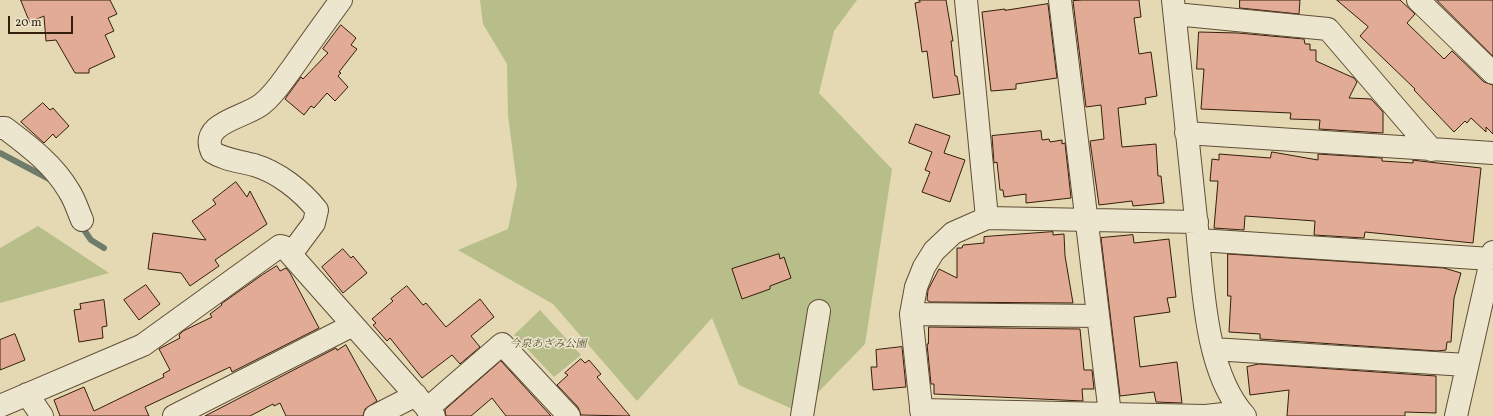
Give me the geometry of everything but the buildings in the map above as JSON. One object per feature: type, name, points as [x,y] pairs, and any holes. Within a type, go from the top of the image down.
[{"type":"street","points":[[291,254],[314,223],[317,210],[292,185],[274,174],[256,166],[225,159],[212,152],[209,145],[209,138],[217,126],[246,114],[270,98],[341,0]]},
{"type":"street","points":[[966,0],[987,218]]},
{"type":"street","points":[[1060,0],[1110,414]]},
{"type":"street","points":[[1418,0],[1493,73]]},
{"type":"street","points":[[1432,150],[1328,29],[1174,7],[1186,133],[1198,231],[1204,296],[1213,349],[1221,377],[1243,414],[1205,416],[922,413],[911,314],[916,287],[924,267],[934,251],[953,233],[987,218],[1087,221],[1198,231],[1492,256],[1466,365],[1456,416]]},
{"type":"street","points":[[0,128],[5,128],[31,147],[49,166],[69,191],[82,220]]},
{"type":"street","points":[[1186,133],[1493,153]]},
{"type":"street","points":[[0,406],[143,345],[280,246],[284,247],[291,254],[426,407]]},
{"type":"street","points":[[802,416],[818,311]]},
{"type":"street","points":[[911,314],[1098,316]]},
{"type":"street","points":[[174,416],[354,325]]},
{"type":"street","points":[[374,416],[426,407],[502,344],[569,416]]},
{"type":"street","points":[[1213,349],[1466,365]]},
{"type":"street","points":[[27,394],[42,416]]},
{"type":"green space","points":[[480,0],[857,0],[834,31],[819,93],[892,169],[865,344],[799,412],[739,385],[712,318],[637,401],[553,304],[458,250],[508,229],[517,185],[508,115],[507,64],[483,24]]},
{"type":"green space","points":[[38,226],[109,273],[0,303],[0,248]]},
{"type":"green space","name":"今泉あざみ公園","points":[[540,310],[581,355],[554,377],[514,335]]},
{"type":"waterway","points":[[0,153],[51,180]]},
{"type":"waterway","points":[[80,224],[91,240],[104,248]]}]
